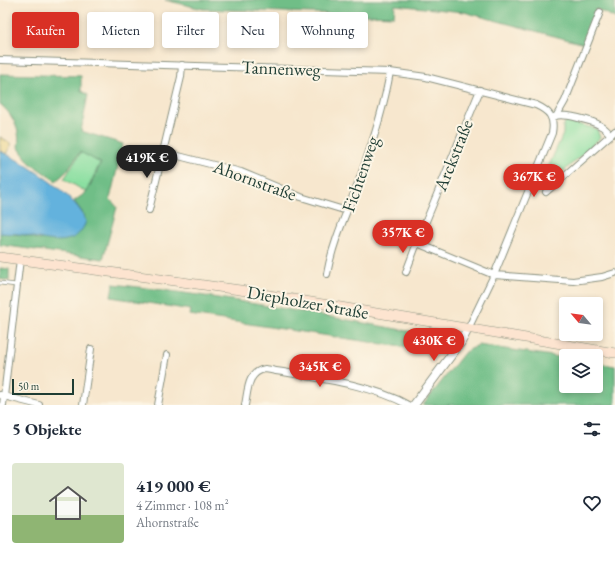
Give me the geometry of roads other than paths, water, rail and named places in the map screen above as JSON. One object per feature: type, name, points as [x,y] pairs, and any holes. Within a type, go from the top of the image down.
[{"type":"main road","name":"Diepholzer Straße","points":[[0,257],[240,290],[615,353]]},
{"type":"street","points":[[414,405],[461,342],[494,275],[552,133],[555,117],[564,101],[600,12]]},
{"type":"street","name":"Tannenweg","points":[[0,60],[390,72],[426,77],[536,104],[555,117]]},
{"type":"street","points":[[149,210],[181,77],[182,65]]},
{"type":"street","name":"Fichtenweg","points":[[327,274],[330,256],[377,125],[390,72]]},
{"type":"street","name":"Arckstraße","points":[[406,272],[480,90]]},
{"type":"street","points":[[546,192],[613,133],[595,123],[566,116],[555,117]]},
{"type":"street","name":"Ahornstraße","points":[[163,152],[237,171],[300,197],[347,212]]},
{"type":"street","points":[[417,243],[494,275],[573,281],[602,277],[615,273]]},
{"type":"street","points":[[4,405],[2,396],[20,259]]},
{"type":"street","points":[[83,405],[91,349]]},
{"type":"street","points":[[158,405],[167,355]]},
{"type":"street","points":[[245,405],[251,378],[254,373],[265,369],[341,383],[397,398],[408,405]]},
{"type":"street","points":[[2,396],[39,405]]},
{"type":"lane","points":[[0,282],[16,285]]},
{"type":"water","points":[[0,151],[36,171],[73,201],[81,211],[86,221],[82,230],[76,236],[60,241],[42,239],[22,234],[0,233]]}]
